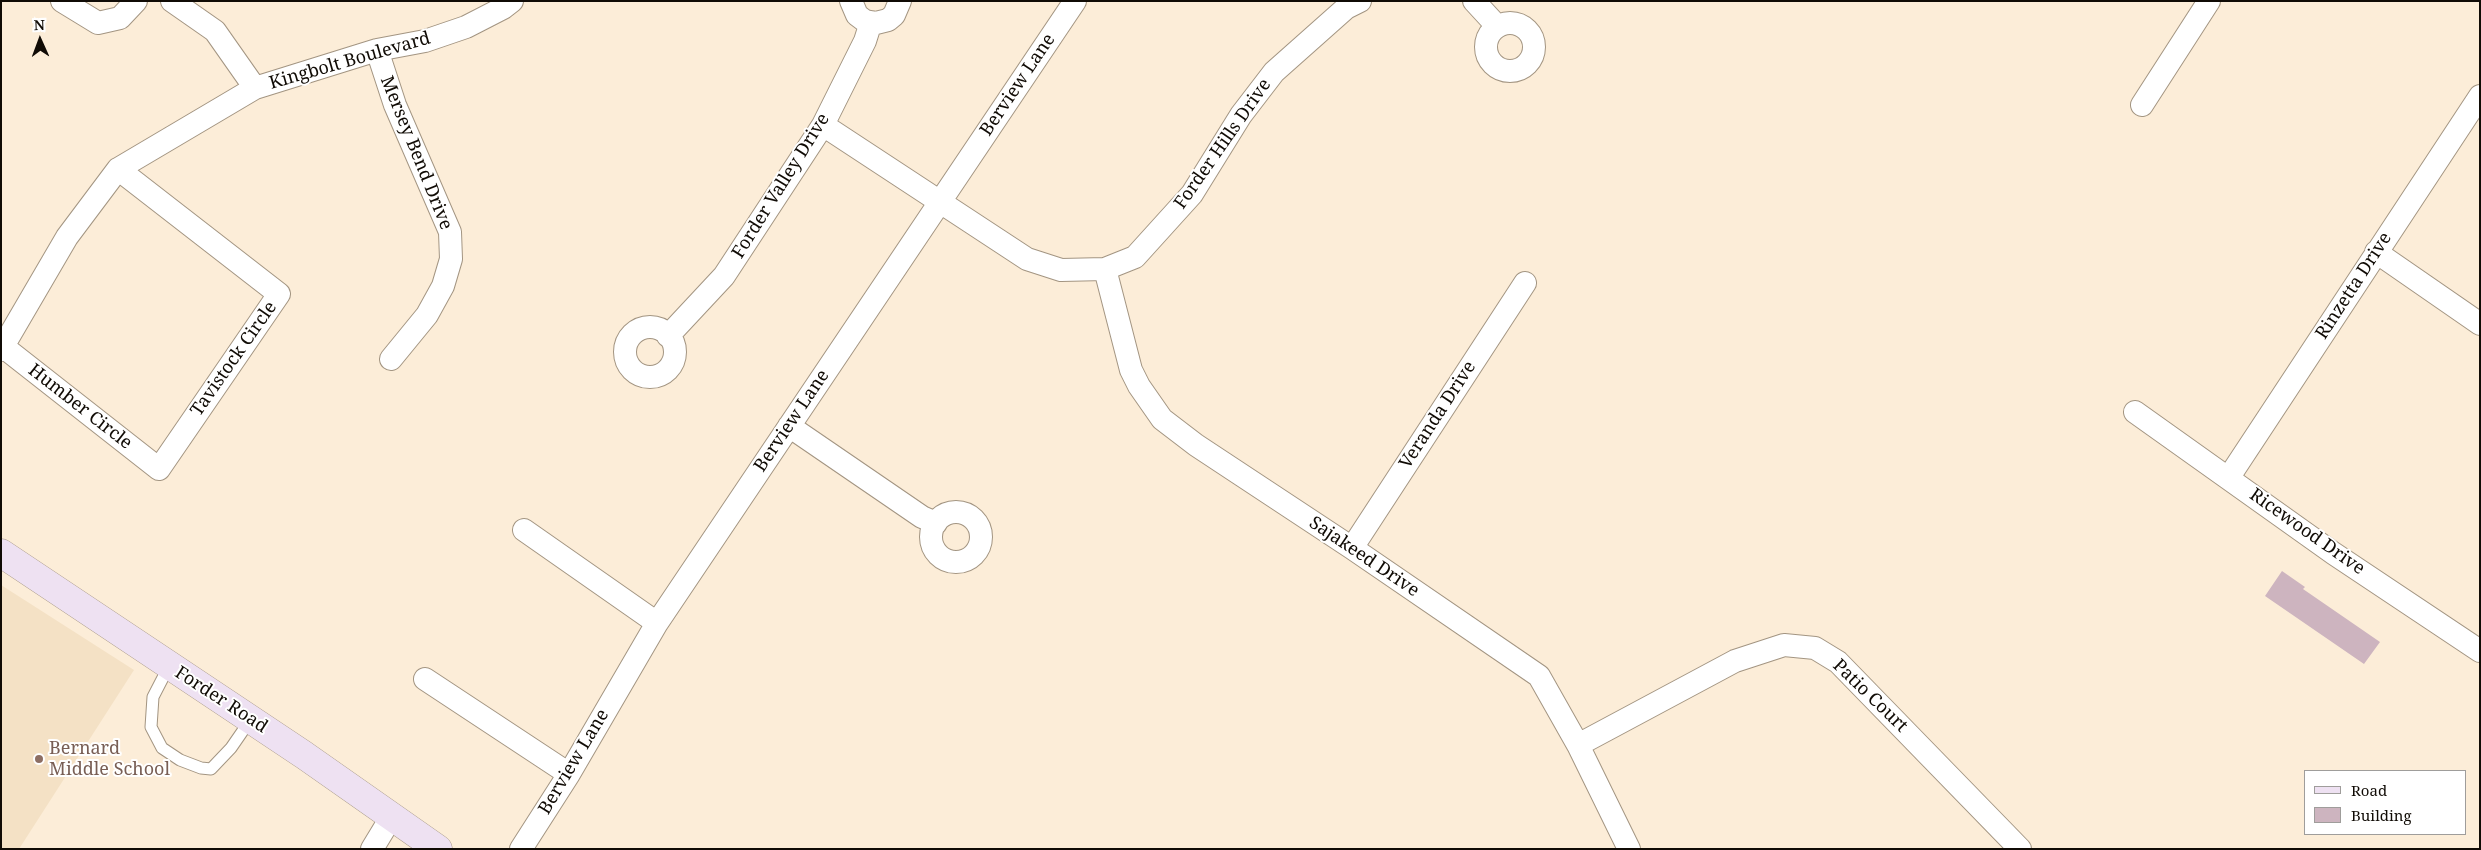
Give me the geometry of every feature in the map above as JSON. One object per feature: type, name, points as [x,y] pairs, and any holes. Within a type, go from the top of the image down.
[{"type":"main road","name":"Forder Road","points":[[1,553],[250,719],[438,849]]},
{"type":"street","points":[[62,1],[98,23],[120,18],[136,1]]},
{"type":"street","points":[[172,1],[215,31],[254,88]]},
{"type":"street","name":"Kingbolt Boulevard","points":[[2,347],[67,237],[118,169],[254,88],[377,50],[425,41],[466,26],[503,8],[512,1]]},
{"type":"street","points":[[851,1],[857,15],[871,22],[888,20],[898,9],[900,1]]},
{"type":"street","name":"Berview Lane","points":[[521,849],[569,774],[657,623],[1075,1]]},
{"type":"street","name":"Forder Hills Drive","points":[[823,124],[1027,259],[1061,270],[1105,269],[1135,256],[1192,194],[1241,115],[1274,72],[1346,8],[1360,1]]},
{"type":"street","points":[[1474,1],[1497,26]]},
{"type":"street","points":[[2142,105],[2209,1]]},
{"type":"street","name":"Forder Valley Drive","points":[[668,336],[724,276],[823,124],[865,41],[871,22]]},
{"type":"street","name":"Mersey Bend Drive","points":[[377,50],[395,105],[450,232],[451,260],[443,286],[427,315],[392,358]]},
{"type":"street","name":"Rinzetta Drive","points":[[2229,477],[2480,96]]},
{"type":"street","name":"Tavistock Circle","points":[[118,169],[279,294],[159,469]]},
{"type":"street","points":[[2376,252],[2480,324]]},
{"type":"street","name":"Sajakeed Drive","points":[[1105,269],[1131,370],[1139,386],[1162,419],[1196,445],[1352,548],[1539,676],[1578,744],[1629,849]]},
{"type":"street","name":"Veranda Drive","points":[[1352,548],[1524,283]]},
{"type":"street","name":"Humber Circle","points":[[2,347],[159,469]]},
{"type":"street","name":"Ricewood Drive","points":[[2135,412],[2334,553],[2480,651]]},
{"type":"street","points":[[789,426],[922,517],[936,523]]},
{"type":"street","points":[[524,530],[657,623]]},
{"type":"street","name":"Patio Court","points":[[1578,744],[1735,661],[1784,645],[1815,648],[1838,662],[2020,849]]},
{"type":"street","points":[[425,679],[569,774]]},
{"type":"street","points":[[372,849],[392,816]]},
{"type":"lane","points":[[169,666],[153,697],[150,714],[155,738],[162,748],[180,760],[201,768],[210,769],[231,748],[250,719]]},
{"type":"shaded area","name":"Bernard Middle School","points":[[1,585],[134,670],[19,849],[1,849]]},
{"type":"building","points":[[2282,571],[2305,587],[2303,589],[2380,642],[2364,664],[2265,596]]},
{"type":"place","name":"Bernard Middle School","points":[[39,759]]}]
